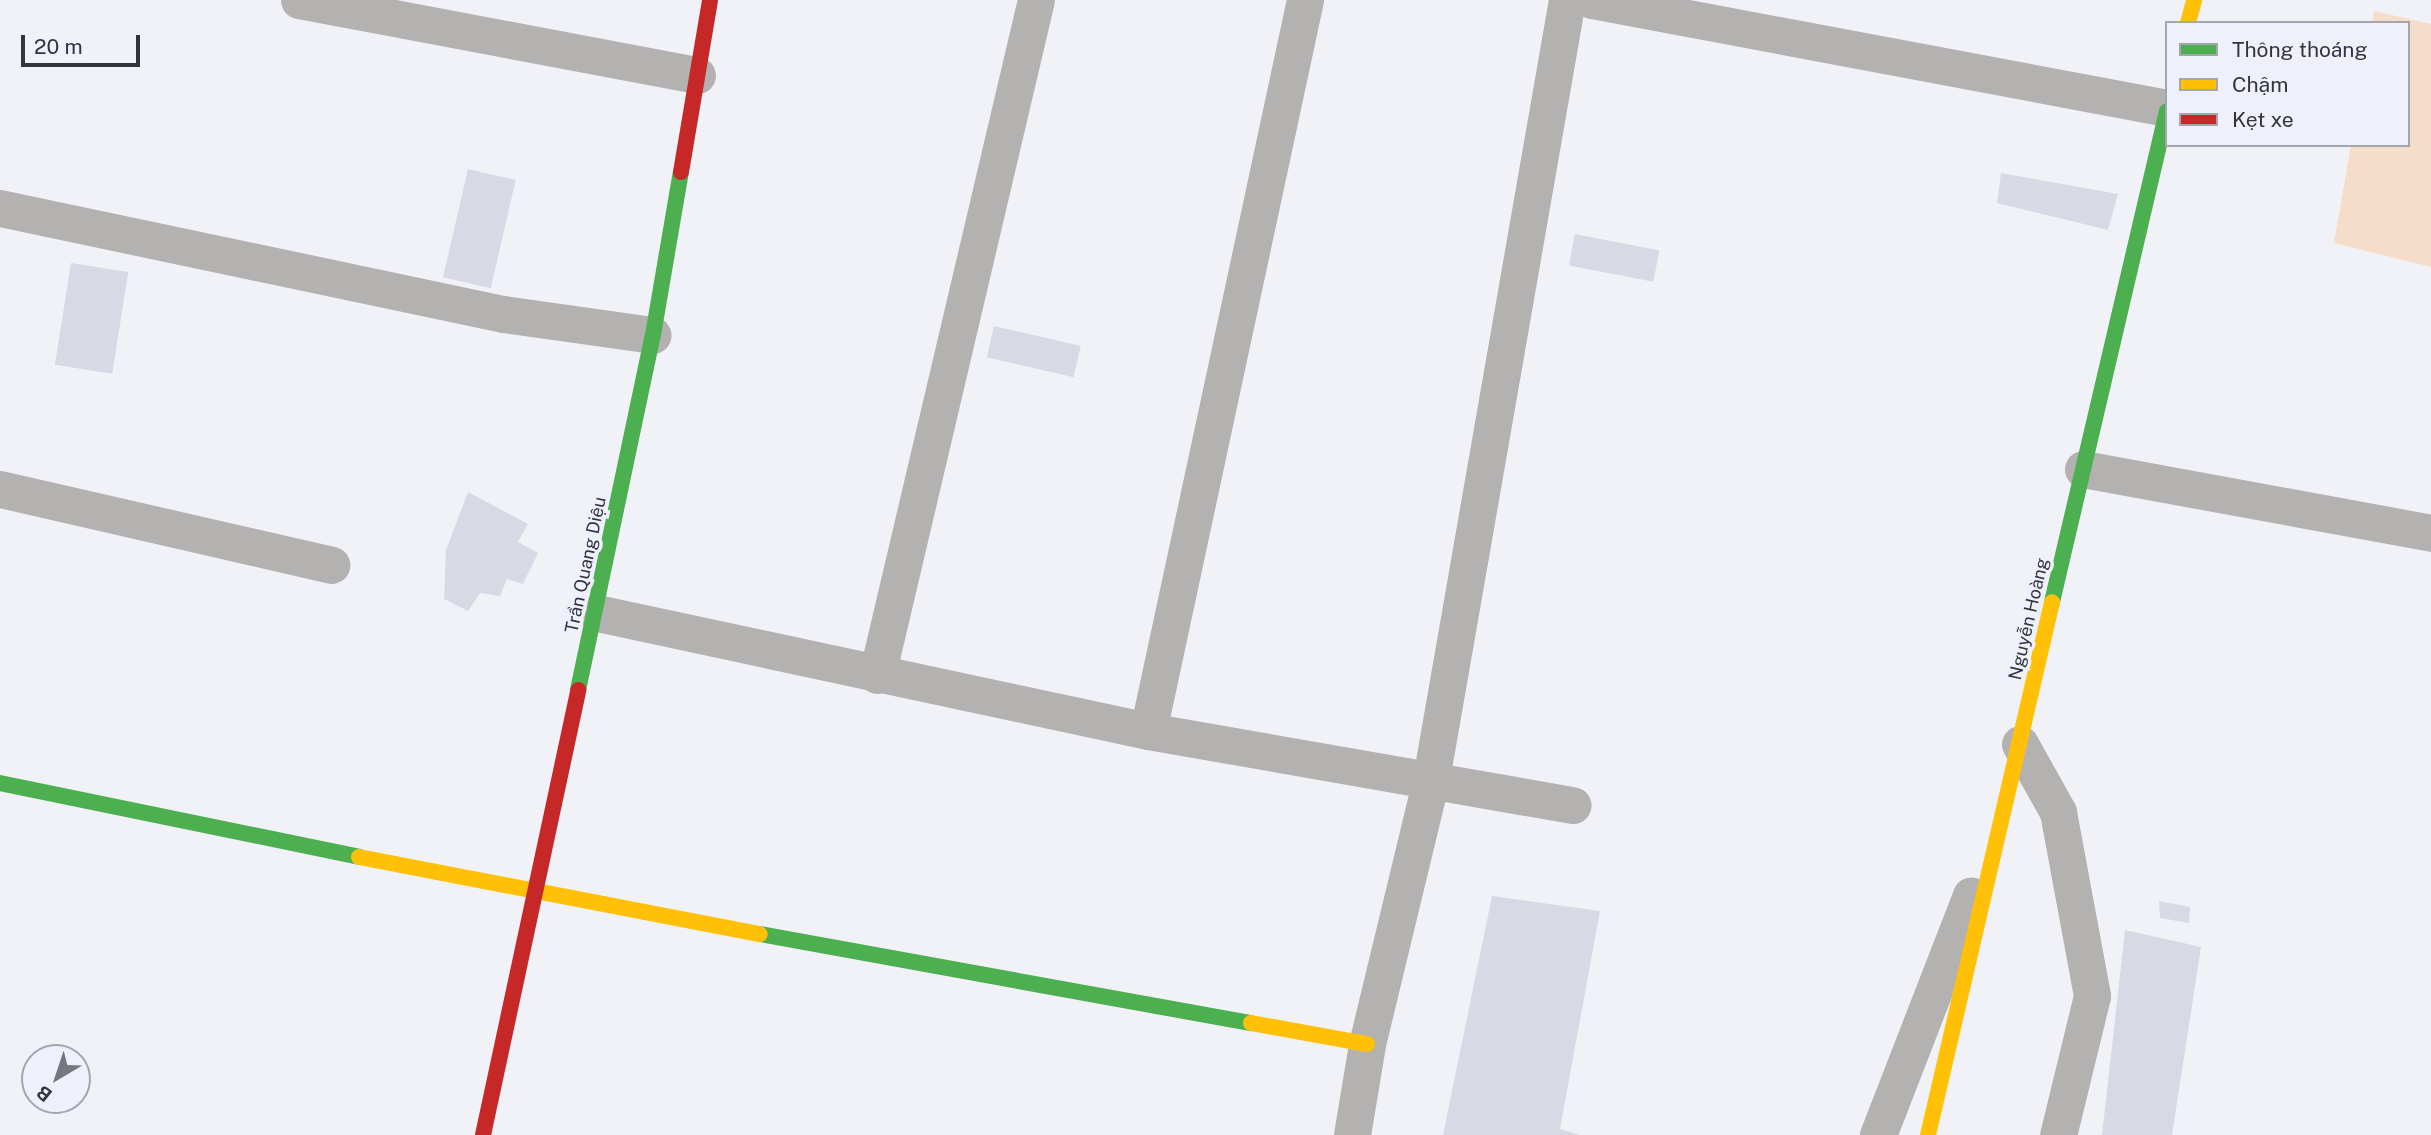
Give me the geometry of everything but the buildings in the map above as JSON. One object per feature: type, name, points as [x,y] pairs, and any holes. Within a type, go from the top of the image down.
[{"type":"street","points":[[299,0],[697,75]]},
{"type":"street","name":"Trần Quang Diệu","points":[[483,1135],[533,893],[597,614],[653,335],[710,0]]},
{"type":"street","points":[[877,675],[1037,0]]},
{"type":"street","points":[[1148,731],[1305,0]]},
{"type":"street","points":[[1352,1135],[1367,1044],[1431,779],[1567,0]]},
{"type":"street","points":[[1592,0],[2165,110]]},
{"type":"street","points":[[2189,21],[2194,0]]},
{"type":"street","name":"Nguyễn Hoàng","points":[[1928,1135],[1996,832],[2020,744],[2165,119]]},
{"type":"street","points":[[0,208],[503,314],[653,335]]},
{"type":"street","points":[[2083,469],[2431,533]]},
{"type":"street","points":[[0,489],[331,565]]},
{"type":"street","points":[[597,614],[1148,731],[1573,805]]},
{"type":"street","points":[[2020,744],[2058,812],[2092,996],[2057,1135]]},
{"type":"street","points":[[0,783],[533,893],[1367,1044]]},
{"type":"street","points":[[1878,1135],[1996,832]]},
{"type":"shaded area","points":[[2374,11],[2431,24],[2431,267],[2334,243],[2351,147],[2410,147],[2410,21],[2372,21]]},
{"type":"traffic: fast","points":[[2052,602],[2165,120]]},
{"type":"traffic: fast","points":[[578,690],[653,335],[681,172]]},
{"type":"traffic: fast","points":[[0,783],[359,857]]},
{"type":"traffic: fast","points":[[760,934],[1251,1023]]},
{"type":"traffic: slow","points":[[2189,21],[2194,0]]},
{"type":"traffic: slow","points":[[1928,1135],[2052,602]]},
{"type":"traffic: slow","points":[[359,857],[760,934]]},
{"type":"traffic: slow","points":[[1251,1023],[1367,1044]]},
{"type":"traffic: jam","points":[[681,172],[710,0]]},
{"type":"traffic: jam","points":[[483,1135],[578,690]]}]
